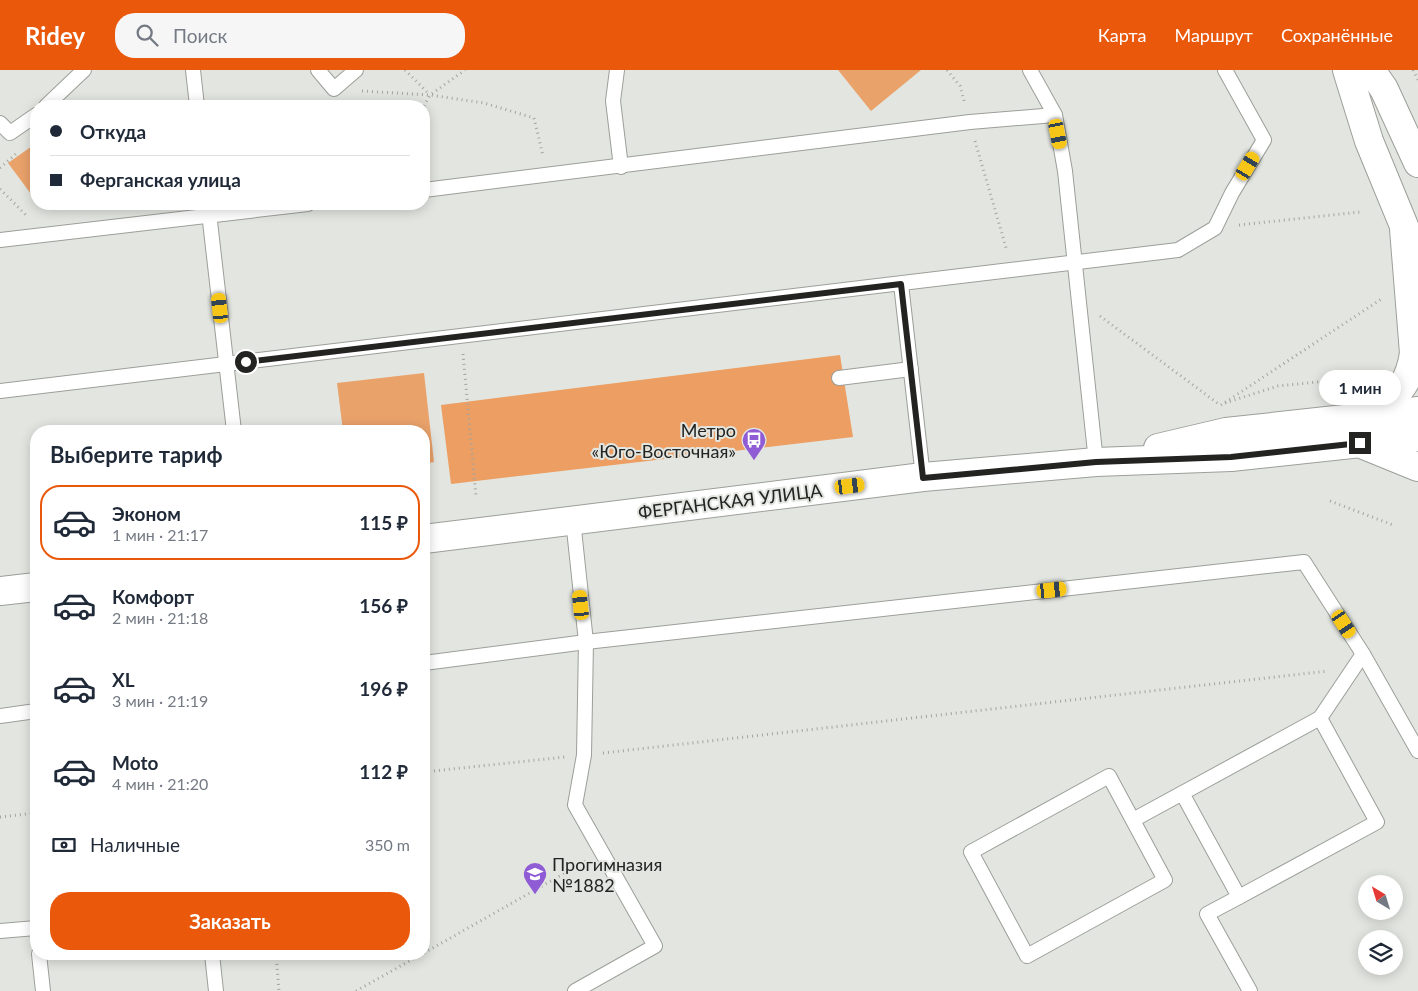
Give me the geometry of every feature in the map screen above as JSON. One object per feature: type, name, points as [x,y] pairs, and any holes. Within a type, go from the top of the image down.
[{"type":"street","points":[[1347,70],[1370,141],[1418,260]]},
{"type":"street","points":[[1371,70],[1384,89],[1418,163]]},
{"type":"street","points":[[1374,415],[1403,388],[1412,368],[1414,353],[1404,225]]},
{"type":"street","name":"ФЕРГАНСКАЯ УЛИЦА","points":[[1096,462],[1226,432],[1418,411]]},
{"type":"street","name":"ФЕРГАНСКАЯ УЛИЦА","points":[[430,538],[923,478],[1096,462],[1231,457],[1418,437]]},
{"type":"street","points":[[1360,443],[1418,467]]},
{"type":"street","points":[[0,591],[30,588]]},
{"type":"lane","points":[[52,100],[84,70]]},
{"type":"lane","points":[[193,70],[196,100]]},
{"type":"lane","points":[[318,70],[334,89],[356,70]]},
{"type":"lane","points":[[617,70],[613,101],[620,167]]},
{"type":"lane","points":[[1030,70],[1055,115],[1065,171],[1096,462]]},
{"type":"lane","points":[[0,391],[1178,250],[1214,228],[1232,192],[1264,140],[1225,70]]},
{"type":"lane","points":[[430,189],[970,122],[1055,115]]},
{"type":"lane","points":[[0,123],[10,133],[30,119]]},
{"type":"lane","points":[[0,240],[209,210],[233,425]]},
{"type":"lane","points":[[901,284],[923,478]]},
{"type":"lane","points":[[839,378],[911,370]]},
{"type":"lane","points":[[573,520],[586,642],[584,755],[574,805],[654,946],[575,991]]},
{"type":"lane","points":[[430,662],[586,642],[1304,562],[1364,654],[1418,752]]},
{"type":"lane","points":[[1133,820],[1320,718],[1364,654]]},
{"type":"lane","points":[[0,716],[30,712]]},
{"type":"lane","points":[[1250,991],[1207,914],[1377,822],[1320,718]]},
{"type":"lane","points":[[1108,776],[1133,820],[1165,880],[1027,956],[971,852],[1108,776]]},
{"type":"lane","points":[[1182,793],[1239,897]]},
{"type":"lane","points":[[0,931],[30,928]]},
{"type":"lane","points":[[40,960],[43,991]]},
{"type":"lane","points":[[213,960],[216,991]]},
{"type":"path","points":[[405,70],[430,95]]},
{"type":"path","points":[[427,100],[430,95],[465,70]]},
{"type":"path","points":[[947,70],[960,86],[1013,270]]},
{"type":"path","points":[[1413,70],[1418,80]]},
{"type":"path","points":[[334,89],[430,95],[484,103],[534,118],[548,175]]},
{"type":"path","points":[[0,189],[46,234]]},
{"type":"path","points":[[1214,228],[1360,212]]},
{"type":"path","points":[[1220,405],[1383,298]]},
{"type":"path","points":[[1079,301],[1220,405]]},
{"type":"path","points":[[461,336],[476,496]]},
{"type":"path","points":[[1220,405],[1278,386],[1346,379]]},
{"type":"path","points":[[1330,501],[1392,525]]},
{"type":"path","points":[[430,771],[1354,668]]},
{"type":"path","points":[[0,817],[30,814]]},
{"type":"path","points":[[430,949],[601,852]]},
{"type":"path","points":[[276,960],[279,991]]},
{"type":"path","points":[[356,991],[411,960]]},
{"type":"shaded area","points":[[838,70],[921,70],[871,111]]},
{"type":"shaded area","points":[[30,148],[30,193],[8,163]]},
{"type":"shaded area","points":[[840,355],[853,437],[451,484],[441,405]]},
{"type":"shaded area","points":[[424,373],[430,425],[342,425],[337,383]]},
{"type":"shaded area","points":[[430,426],[434,462],[430,463]]},
{"type":"place","name":"Метро «Юго-Восточная»","points":[[754,461]]},
{"type":"place","name":"Прогимназия №1882","points":[[535,895]]},
{"type":"route","points":[[246,362],[901,284],[923,478],[1096,462],[1231,457],[1360,443]]}]
